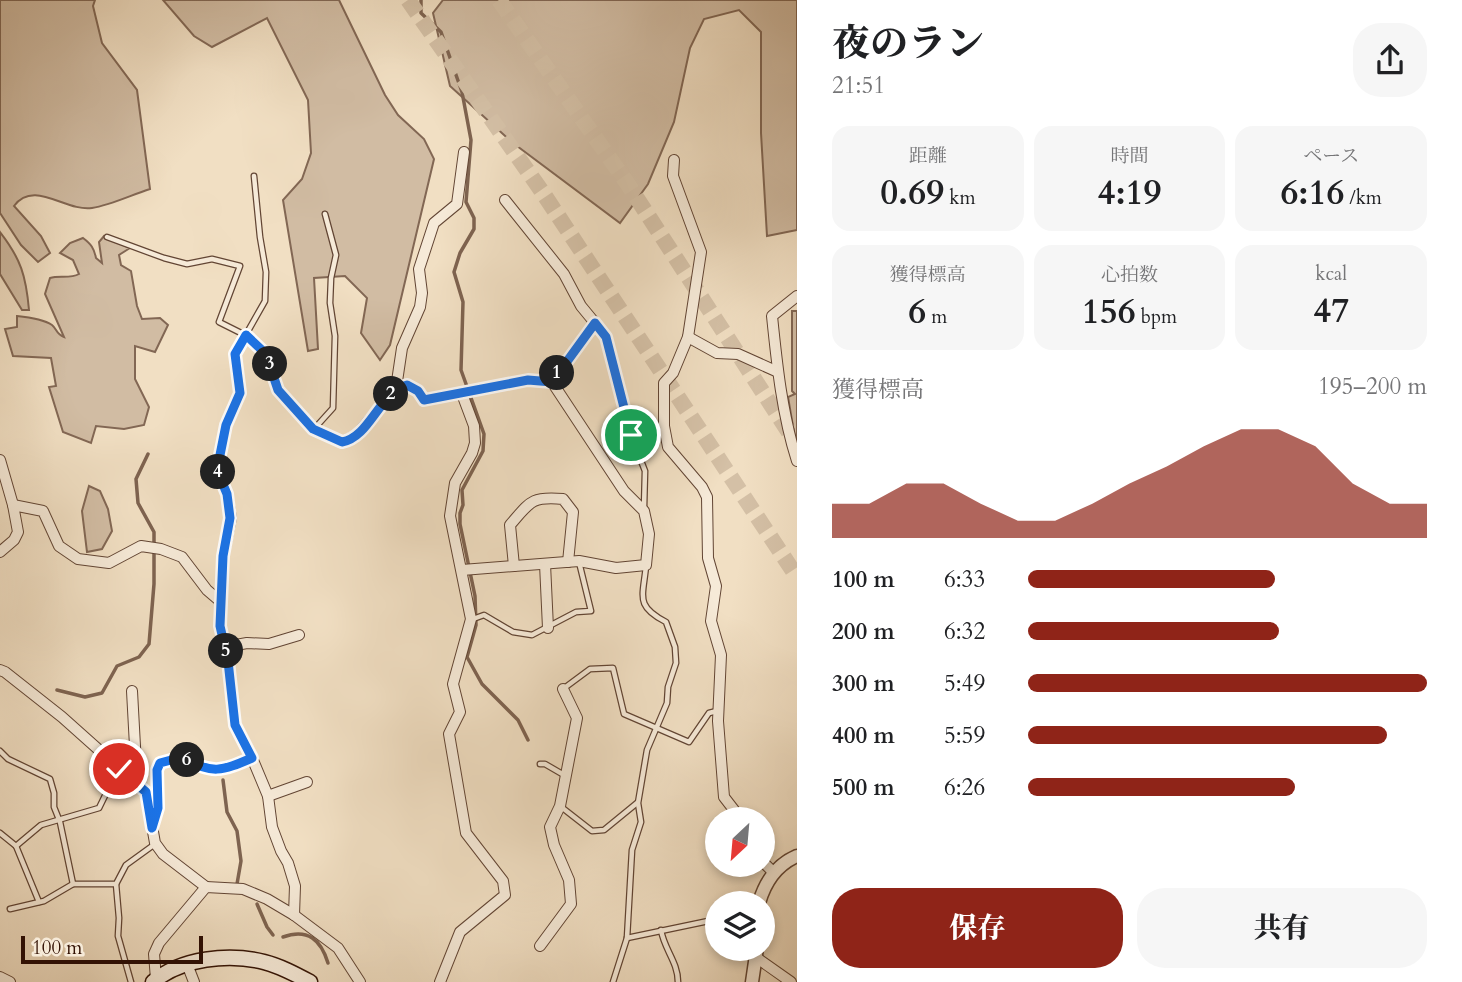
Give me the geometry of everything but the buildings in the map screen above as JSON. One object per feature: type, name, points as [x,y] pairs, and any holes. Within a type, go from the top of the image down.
[{"type":"main road","points":[[154,980],[187,964],[237,958],[264,961],[310,982]]},
{"type":"street","points":[[246,335],[266,354],[278,390],[313,429],[342,442],[349,441],[396,388],[402,348],[420,307],[422,293],[419,269],[434,223],[457,204],[464,152]]},
{"type":"street","points":[[674,160],[673,176],[701,252],[688,337],[673,373],[664,383],[664,426],[668,447],[702,487],[707,497],[708,558],[716,586],[711,621],[721,655],[718,711],[724,797],[732,807]]},
{"type":"street","points":[[505,200],[564,274],[581,306],[595,323],[552,382]]},
{"type":"street","points":[[797,296],[772,316],[778,372],[789,434],[797,461]]},
{"type":"street","points":[[688,337],[717,353],[738,354],[778,372]]},
{"type":"street","points":[[396,388],[407,385],[418,391],[424,400],[528,380],[552,382]]},
{"type":"street","points":[[462,570],[573,561],[616,568],[646,565],[649,534],[644,511],[624,491],[552,382]]},
{"type":"street","points":[[440,982],[460,932],[505,895],[503,881],[466,834],[449,734],[460,712],[453,684],[471,619],[450,516],[454,482],[475,443],[474,426],[462,394]]},
{"type":"street","points":[[0,460],[18,533],[0,552]]},
{"type":"street","points":[[217,470],[227,494],[230,518],[223,556],[220,626],[235,725],[268,796],[272,827],[295,886],[294,915]]},
{"type":"street","points":[[514,566],[510,525],[531,500],[544,497],[563,499],[573,512],[573,561]]},
{"type":"street","points":[[13,505],[43,511],[59,546],[78,559],[109,563],[141,547],[182,557],[207,590],[221,602]]},
{"type":"street","points":[[545,564],[548,628]]},
{"type":"street","points":[[225,646],[269,644],[299,635]]},
{"type":"street","points":[[0,670],[62,717],[146,792],[155,843],[163,854],[206,887],[243,889],[294,915],[338,948],[360,982]]},
{"type":"street","points":[[540,946],[571,904],[569,880],[554,845],[550,827],[560,806],[577,718],[564,689]]},
{"type":"street","points":[[132,691],[137,783]]},
{"type":"street","points":[[268,796],[307,782]]},
{"type":"street","points":[[775,871],[787,860],[797,856]]},
{"type":"street","points":[[154,980],[154,954],[159,943],[206,887]]},
{"type":"street","points":[[752,982],[756,961]]},
{"type":"street","points":[[766,961],[791,982]]},
{"type":"street","points":[[187,964],[194,982]]},
{"type":"street","points":[[0,977],[10,982]]},
{"type":"lane","points":[[217,470],[226,425],[240,393],[235,354],[265,301],[266,272],[254,176]]},
{"type":"lane","points":[[313,429],[333,408],[335,336],[331,291],[336,256],[326,214]]},
{"type":"lane","points":[[107,237],[187,264],[212,259],[240,266],[219,322],[246,335]]},
{"type":"lane","points":[[595,323],[606,337],[631,435],[645,471],[644,511]]},
{"type":"lane","points":[[471,619],[484,615],[513,632],[532,635],[576,612],[591,611],[573,561]]},
{"type":"lane","points":[[613,982],[627,938],[632,850],[641,822],[638,803],[647,750],[667,703],[668,687],[676,663],[675,647],[666,622],[648,613],[643,602],[646,565]]},
{"type":"lane","points":[[564,689],[590,669],[613,668],[624,714],[688,742],[709,713],[718,711]]},
{"type":"lane","points":[[0,751],[8,759],[50,779],[73,884]]},
{"type":"lane","points":[[152,828],[158,808],[157,770],[160,763],[182,757],[201,768],[226,769],[252,758]]},
{"type":"lane","points":[[540,764],[545,764],[565,776]]},
{"type":"lane","points":[[16,846],[41,825],[99,808],[119,769]]},
{"type":"lane","points":[[560,806],[592,831],[604,830],[638,803]]},
{"type":"lane","points":[[0,833],[16,846],[38,902]]},
{"type":"lane","points":[[131,982],[118,936],[116,884],[126,865],[155,843]]},
{"type":"lane","points":[[10,909],[38,902],[73,884],[116,884]]},
{"type":"lane","points":[[627,938],[705,922]]},
{"type":"lane","points":[[662,930],[662,939],[678,972],[678,982]]},
{"type":"shaded area","points":[[0,0],[95,0],[93,6],[102,43],[137,90],[150,189],[92,208],[72,206],[41,196],[22,198],[14,206],[41,236],[50,253],[38,262],[21,245],[0,213]]},
{"type":"shaded area","points":[[163,0],[339,0],[385,95],[398,115],[424,139],[434,159],[390,345],[380,360],[361,333],[367,298],[345,276],[314,278],[318,349],[308,351],[283,200],[302,179],[311,153],[308,100],[267,18],[212,47],[194,36]]},
{"type":"shaded area","points":[[443,0],[797,0],[797,230],[767,236],[761,133],[761,32],[739,10],[704,19],[690,48],[674,122],[648,184],[620,223],[513,143],[450,86],[433,13]]},
{"type":"shaded area","points":[[0,232],[21,268],[29,310],[22,310],[0,274]]},
{"type":"shaded area","points":[[104,236],[130,248],[119,255],[121,265],[131,271],[142,319],[160,318],[168,325],[155,352],[135,346],[135,379],[149,407],[144,425],[124,429],[96,426],[91,443],[63,432],[49,387],[56,386],[51,358],[13,356],[5,329],[17,327],[17,316],[25,317],[48,323],[64,337],[45,294],[50,278],[79,274],[73,260],[60,253],[70,243],[83,238],[102,263],[99,242]]},
{"type":"shaded area","points":[[792,311],[797,311],[797,450],[788,397],[795,394],[792,391]]},
{"type":"shaded area","points":[[89,486],[100,491],[108,509],[112,531],[102,549],[87,552],[82,511]]},
{"type":"waterway","points":[[421,0],[421,13],[441,32],[462,92],[471,140],[466,202],[474,218],[474,229],[460,253],[454,272],[463,302],[461,370],[484,434],[483,451],[462,490],[463,505],[460,513],[475,596],[476,625],[467,657],[482,684],[518,720],[528,740]]},
{"type":"waterway","points":[[57,690],[85,697],[102,693],[117,666],[139,657],[149,644],[154,584],[154,532],[138,503],[136,479],[148,454]]},
{"type":"waterway","points":[[223,780],[227,812],[237,831],[241,861],[237,884]]},
{"type":"waterway","points":[[257,904],[273,935]]},
{"type":"waterway","points":[[283,937],[300,934],[312,938],[322,948],[328,963]]},
{"type":"tunnel","points":[[408,0],[543,193],[797,577]]},
{"type":"tunnel","points":[[499,0],[627,183],[792,437]]},
{"type":"route","points":[[119,769],[146,792],[152,828],[158,808],[157,770],[160,763],[182,757],[201,768],[226,769],[252,758],[235,725],[228,661],[220,626],[223,556],[230,518],[227,494],[217,470],[226,425],[240,393],[235,354],[246,335],[266,354],[278,390],[313,429],[342,442],[356,436],[396,388],[407,385],[418,391],[424,400],[528,380],[552,382],[595,323],[606,337],[631,435]]}]
